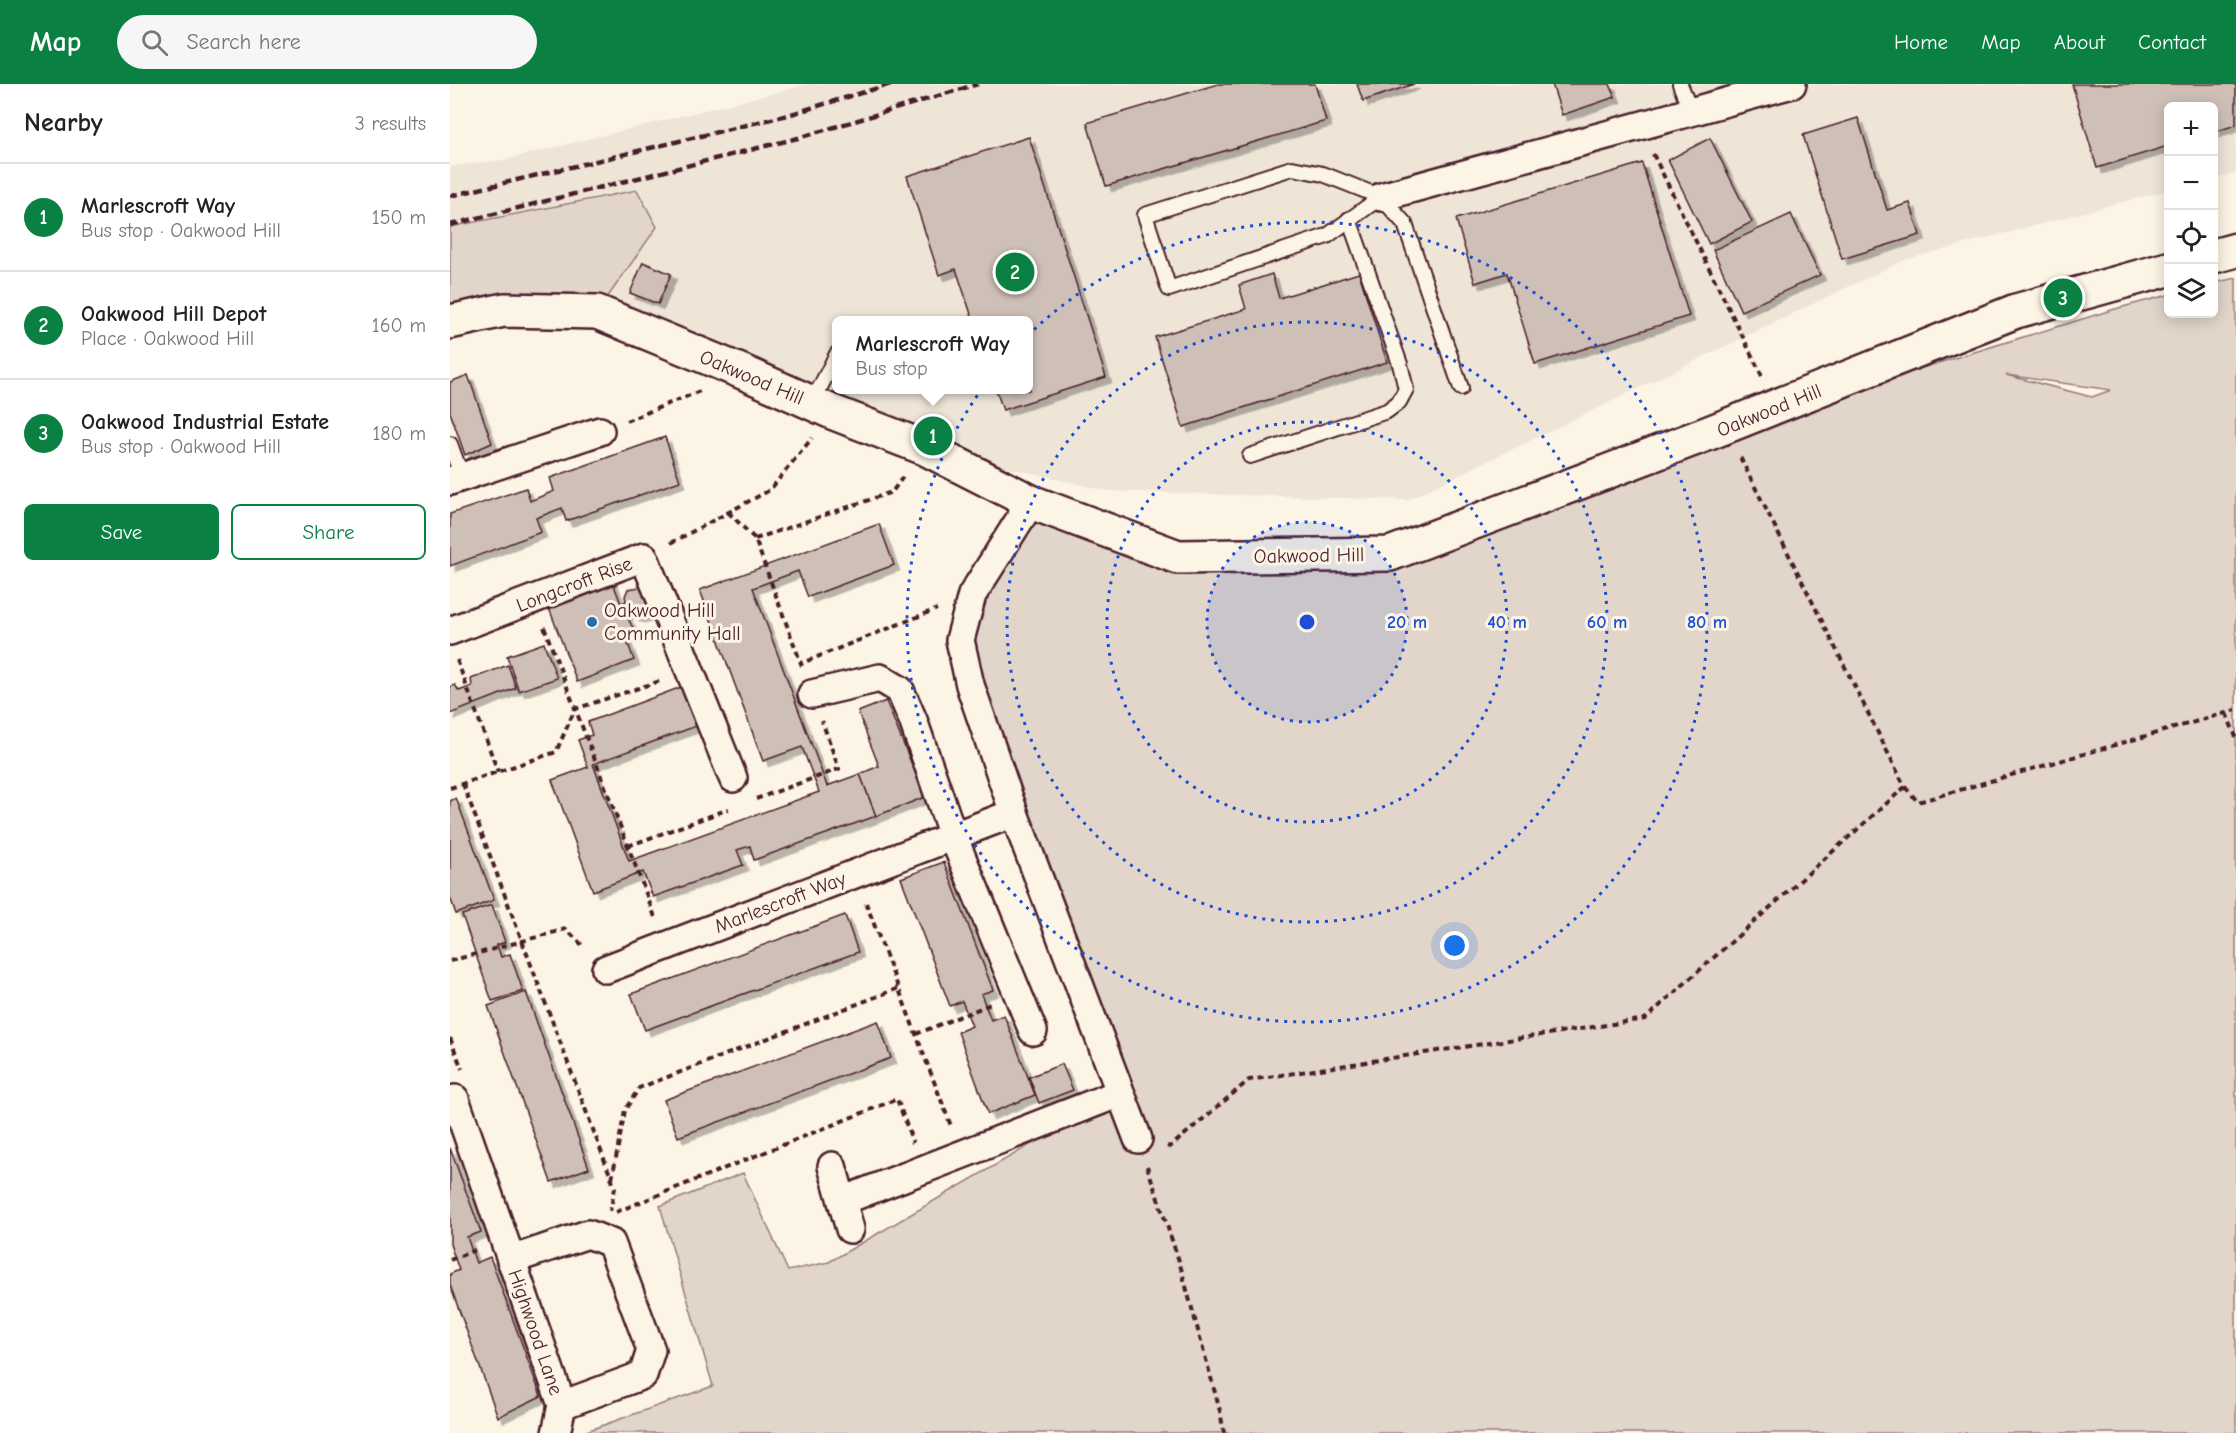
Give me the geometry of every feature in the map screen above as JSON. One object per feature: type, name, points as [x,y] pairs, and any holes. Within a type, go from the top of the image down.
[{"type":"street","points":[[1381,197],[1791,84]]},
{"type":"street","points":[[2218,255],[2236,250]]},
{"type":"street","name":"Oakwood Hill","points":[[450,322],[504,310],[597,312],[745,373],[822,408],[925,448],[1031,502],[1178,557],[1390,554],[1777,407],[2016,311],[2164,270]]},
{"type":"street","points":[[456,479],[600,431]]},
{"type":"street","points":[[1031,502],[972,595],[960,640],[970,685],[1014,813],[1138,1139]]},
{"type":"street","name":"Longcroft Rise","points":[[452,641],[534,599],[644,557],[733,778]]},
{"type":"street","points":[[812,694],[880,678],[900,690],[913,720],[953,836],[1033,1031]]},
{"type":"street","name":"Marlescroft Way","points":[[606,969],[1014,813]]},
{"type":"street","points":[[842,1201],[1120,1093]]},
{"type":"street","name":"Highwood Lane","points":[[455,1099],[562,1405],[556,1433]]},
{"type":"street","points":[[832,1166],[850,1229]]},
{"type":"street","name":"Highwood Lane","points":[[511,1260],[588,1234],[611,1243],[651,1350],[643,1375],[562,1405]]},
{"type":"lane","points":[[1680,84],[1691,112]]},
{"type":"lane","points":[[1381,197],[1327,236],[1169,289],[1145,215],[1292,168],[1323,174],[1381,197],[1405,224],[1461,388]]},
{"type":"lane","points":[[1250,456],[1387,411],[1399,402],[1406,389],[1400,364],[1349,219]]},
{"type":"lane","points":[[822,408],[832,372]]},
{"type":"lane","points":[[450,444],[456,479]]},
{"type":"path","points":[[1640,126],[1777,407]]},
{"type":"path","points":[[600,431],[745,373]]},
{"type":"path","points":[[644,557],[770,490],[822,408]]},
{"type":"path","points":[[1725,427],[1905,787],[1918,802],[2236,710]]},
{"type":"path","points":[[755,539],[892,492]]},
{"type":"path","points":[[728,512],[755,539],[812,694]]},
{"type":"path","points":[[801,664],[972,595]]},
{"type":"path","points":[[534,599],[665,946]]},
{"type":"path","points":[[452,641],[498,772]]},
{"type":"path","points":[[450,788],[556,752],[575,709],[690,670]]},
{"type":"path","points":[[2226,713],[2236,737]]},
{"type":"path","points":[[463,784],[612,1179],[615,1188],[610,1214],[897,1099],[923,1169]]},
{"type":"path","points":[[1138,1139],[1170,1147],[1249,1080],[1645,1019],[1905,787]]},
{"type":"path","points":[[855,873],[962,1154]]},
{"type":"path","points":[[450,961],[566,929],[606,969]]},
{"type":"path","points":[[612,1179],[625,1110],[639,1088],[899,988]]},
{"type":"path","points":[[916,1034],[998,1002]]},
{"type":"path","points":[[450,1038],[463,1071]]},
{"type":"path","points":[[1138,1139],[1179,1261],[1224,1433]]},
{"type":"shaded area","points":[[809,84],[2236,84],[2236,173],[2218,178],[2218,102],[2164,102],[2164,191],[1904,260],[1407,500],[1107,491],[925,448],[597,312],[656,227],[450,289],[450,166],[504,160]]},
{"type":"shaded area","points":[[637,190],[657,227],[597,312],[450,322],[450,227]]},
{"type":"shaded area","points":[[2236,278],[2236,1433],[581,1433],[713,1386],[660,1206],[743,1173],[788,1271],[829,1262],[1119,1093],[960,640],[1031,502],[1178,557],[1390,554],[1709,433],[2164,296],[2164,318],[2218,318],[2218,282]],"holes":[[[2006,375],[2111,390],[2092,397]]]},
{"type":"building","points":[[1218,84],[1315,84],[1326,121],[1106,186],[1087,123]]},
{"type":"building","points":[[1357,84],[1414,84],[1363,101]]},
{"type":"building","points":[[1552,84],[1610,84],[1615,97],[1562,115]]},
{"type":"building","points":[[2072,84],[2236,84],[2236,125],[2218,131],[2218,102],[2164,102],[2164,147],[2097,168]]},
{"type":"building","points":[[1858,118],[1887,210],[1910,203],[1920,235],[1842,259],[1803,135]]},
{"type":"building","points":[[1029,137],[1106,377],[1003,410],[997,394],[1033,394],[1033,316],[972,316],[956,269],[939,275],[907,176]]},
{"type":"building","points":[[1710,138],[1752,222],[1709,244],[1668,160]]},
{"type":"building","points":[[1642,163],[1689,316],[1535,364],[1507,273],[1475,283],[1456,219]]},
{"type":"building","points":[[1791,214],[1820,275],[1741,311],[1713,250]]},
{"type":"building","points":[[643,262],[671,274],[658,304],[630,293]]},
{"type":"building","points":[[1359,273],[1387,362],[1183,427],[1155,337],[1246,309],[1239,285],[1272,274],[1279,298]]},
{"type":"building","points":[[468,375],[492,443],[465,455],[450,412],[450,382]]},
{"type":"building","points":[[665,437],[680,481],[566,521],[562,508],[536,518],[541,532],[450,566],[450,514],[526,488],[530,501],[554,491],[550,478]]},
{"type":"building","points":[[879,524],[894,565],[808,597],[798,571],[753,588],[827,786],[860,774],[876,816],[754,860],[750,846],[737,850],[743,865],[653,897],[643,872],[593,891],[552,780],[588,767],[578,740],[592,735],[588,722],[684,686],[699,725],[593,764],[629,861],[819,792],[802,747],[763,761],[700,590]]},
{"type":"building","name":"Oakwood Hill Community Hall","points":[[609,572],[621,604],[626,601],[625,596],[628,589],[640,587],[645,591],[651,610],[647,615],[640,617],[630,612],[626,615],[633,628],[624,633],[634,660],[577,682],[549,608],[600,589],[601,580]]},
{"type":"building","points":[[544,643],[557,678],[519,691],[507,656]]},
{"type":"building","points":[[508,665],[516,688],[450,714],[450,687],[455,685],[459,691],[472,686],[471,679]]},
{"type":"building","points":[[886,701],[925,797],[876,816],[860,774],[879,766],[858,712]]},
{"type":"building","points":[[456,798],[494,900],[456,914],[450,897],[450,801]]},
{"type":"building","points":[[944,862],[993,990],[981,994],[991,1020],[1004,1015],[1035,1095],[988,1114],[958,1032],[972,1026],[962,1001],[950,1006],[901,878]]},
{"type":"building","points":[[492,905],[505,942],[497,945],[501,957],[510,954],[523,991],[492,1001],[462,915]]},
{"type":"building","points":[[845,915],[858,952],[645,1030],[631,994]]},
{"type":"building","points":[[526,992],[589,1168],[551,1182],[488,1006]]},
{"type":"building","points":[[878,1021],[891,1058],[678,1137],[664,1100]]},
{"type":"building","points":[[1062,1064],[1073,1090],[1039,1103],[1029,1077]]},
{"type":"building","points":[[450,1148],[481,1232],[467,1237],[476,1263],[490,1257],[541,1396],[498,1417],[450,1285],[450,1274],[459,1270],[450,1244]]},
{"type":"railway","points":[[450,196],[788,115],[891,84]]},
{"type":"railway","points":[[450,225],[798,138],[978,84]]},
{"type":"place","name":"Oakwood Hill Depot","points":[[1015,272]]},
{"type":"place","name":"Oakwood Industrial Estate","points":[[2063,298]]},
{"type":"place","name":"Marlescroft Way","points":[[933,436]]},
{"type":"place","name":"Oakwood Hill Community Hall","points":[[592,622]]}]
